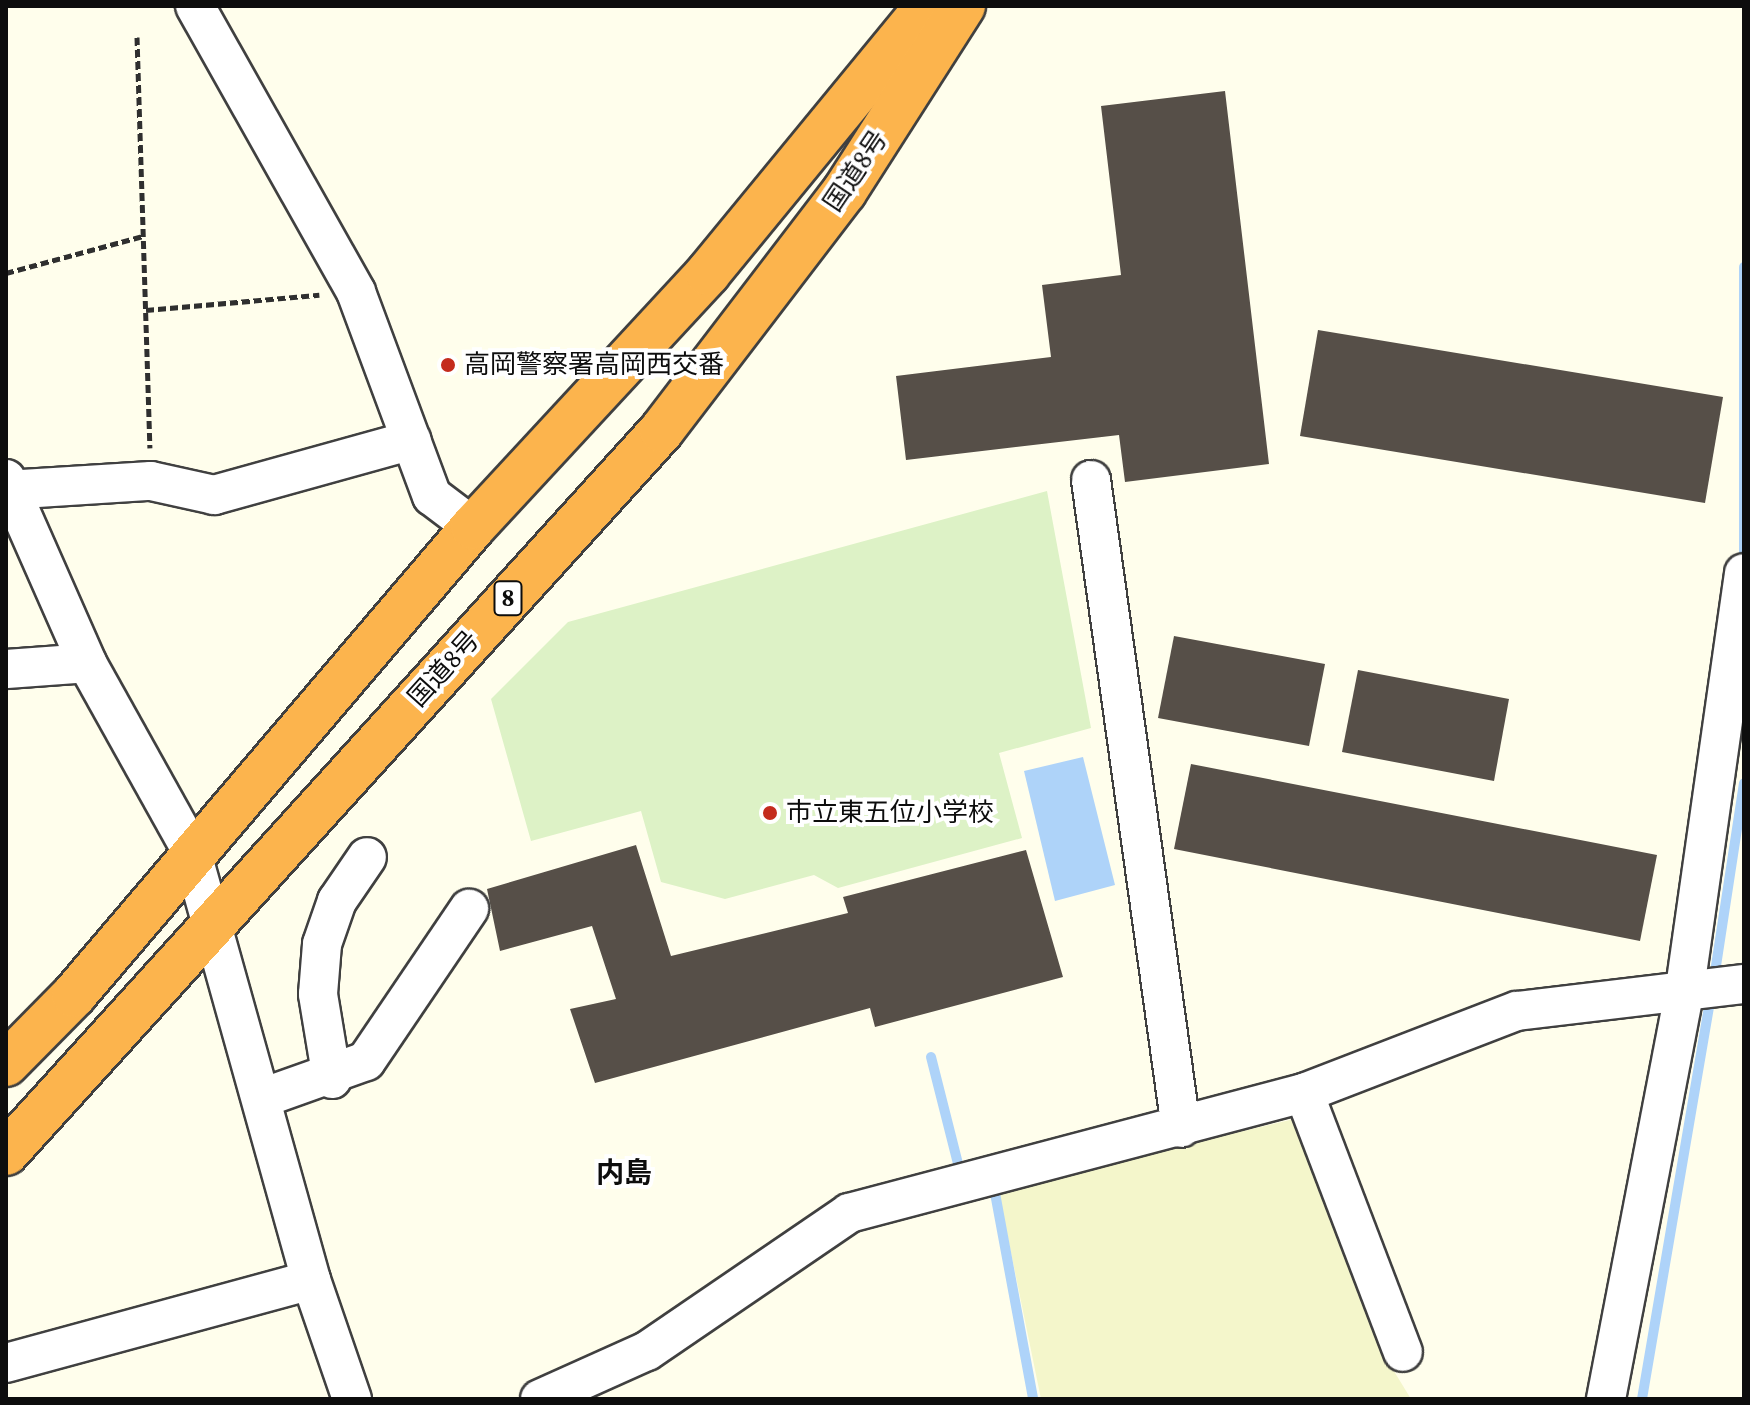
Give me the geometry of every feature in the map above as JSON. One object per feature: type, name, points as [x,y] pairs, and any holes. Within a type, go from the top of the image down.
[{"type":"highway","name":"国道8号","points":[[6,1064],[74,995],[191,850],[473,527],[708,273],[927,6]]},
{"type":"highway","name":"国道8号","points":[[6,1153],[662,430],[844,192],[963,6]]},
{"type":"street","points":[[195,6],[356,292],[432,496],[473,527]]},
{"type":"street","points":[[352,1399],[311,1280],[265,1097],[191,850],[87,663],[8,486],[151,481],[214,495],[412,440]]},
{"type":"street","points":[[1091,480],[1181,1128]]},
{"type":"street","points":[[1606,1399],[1685,988],[1744,573]]},
{"type":"street","points":[[6,669],[87,663]]},
{"type":"street","points":[[332,1079],[318,994],[322,944],[337,901],[367,857]]},
{"type":"street","points":[[265,1097],[332,1079],[366,1061],[469,909]]},
{"type":"street","points":[[540,1399],[647,1351],[849,1213],[1181,1128],[1304,1093],[1517,1011],[1685,988],[1744,984]]},
{"type":"street","points":[[1304,1093],[1403,1352]]},
{"type":"street","points":[[6,1363],[311,1280]]},
{"type":"path","points":[[137,37],[151,481]]},
{"type":"path","points":[[6,273],[143,236]]},
{"type":"path","points":[[145,310],[356,292]]},
{"type":"green space","points":[[1047,491],[1091,728],[999,753],[1022,838],[838,888],[814,875],[725,899],[661,882],[641,811],[531,841],[491,699],[568,622]]},
{"type":"green space","points":[[1294,1119],[1389,1363],[1411,1399],[1041,1399],[998,1189]]},
{"type":"water","points":[[1083,757],[1115,885],[1055,901],[1024,771]]},
{"type":"building","points":[[1225,91],[1269,464],[1125,482],[1119,435],[906,460],[896,376],[1051,357],[1042,285],[1121,275],[1101,106]]},
{"type":"building","points":[[1318,330],[1723,397],[1705,503],[1300,436]]},
{"type":"building","points":[[1174,636],[1325,664],[1309,746],[1158,718]]},
{"type":"building","points":[[1358,670],[1509,699],[1494,781],[1342,752]]},
{"type":"building","points":[[1191,764],[1657,855],[1640,941],[1174,849]]},
{"type":"building","points":[[636,845],[671,956],[848,913],[843,897],[1026,850],[1063,977],[875,1027],[870,1008],[595,1083],[570,1009],[616,999],[592,926],[500,951],[487,889]]},
{"type":"waterway","points":[[1744,267],[1744,565]]},
{"type":"waterway","points":[[1714,979],[1744,783]]},
{"type":"waterway","points":[[1642,1399],[1711,995]]},
{"type":"waterway","points":[[931,1057],[958,1164]]},
{"type":"waterway","points":[[995,1193],[1033,1399]]},
{"type":"place","name":"高岡警察署高岡西交番","points":[[448,365]]},
{"type":"place","name":"市立東五位小学校","points":[[770,813]]},
{"type":"district","name":"内島","points":[[624,1172]]}]
